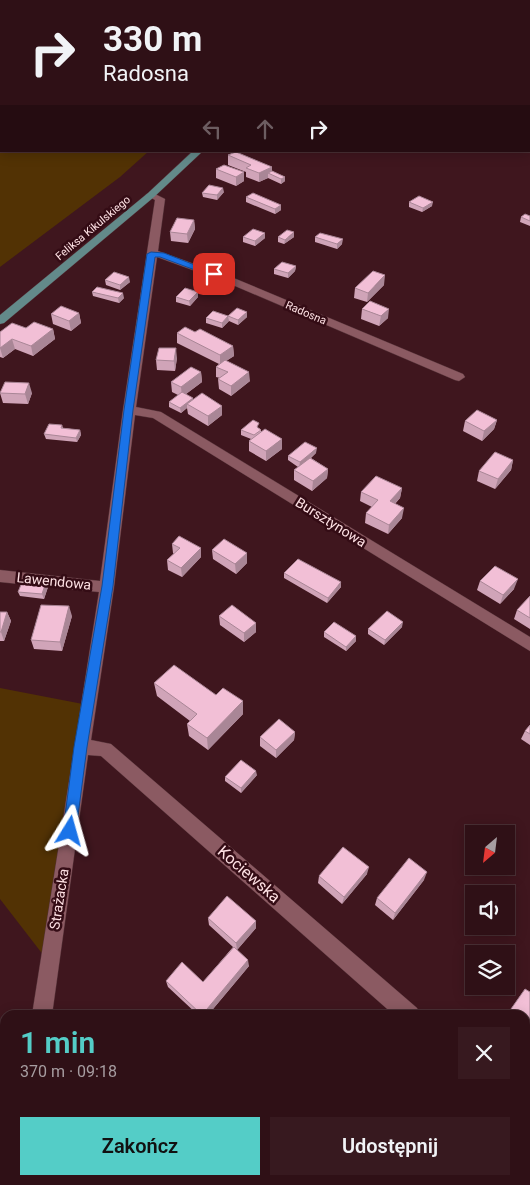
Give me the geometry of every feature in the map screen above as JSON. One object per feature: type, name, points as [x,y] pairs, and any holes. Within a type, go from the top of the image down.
[{"type":"main road","name":"Feliksa Kikulskiego","points":[[0,321],[151,195],[198,152]]},
{"type":"street","name":"Strażacka","points":[[43,1010],[81,747],[107,586],[129,410],[160,199],[151,195]]},
{"type":"street","name":"Radosna","points":[[151,254],[161,254],[232,281],[459,377]]},
{"type":"street","name":"Bursztynowa","points":[[129,410],[158,415],[530,646]]},
{"type":"street","name":"Lawendowa","points":[[0,576],[107,586]]},
{"type":"street","name":"Kociewska","points":[[81,747],[105,749],[404,1010]]},
{"type":"shaded area","points":[[0,152],[148,152],[120,177],[0,267]]},
{"type":"shaded area","points":[[0,688],[88,705],[44,956],[0,899]]},
{"type":"building","points":[[236,152],[272,167],[259,173],[246,168],[251,165],[228,155]]},
{"type":"building","points":[[224,165],[244,172],[236,177],[216,169]]},
{"type":"building","points":[[272,171],[285,177],[281,179],[268,173]]},
{"type":"building","points":[[209,185],[223,188],[217,195],[202,193]]},
{"type":"building","points":[[253,193],[281,205],[275,209],[246,197]]},
{"type":"building","points":[[419,196],[433,202],[423,208],[409,202]]},
{"type":"building","points":[[525,214],[530,216],[530,221],[521,217]]},
{"type":"building","points":[[177,218],[194,220],[187,234],[170,232]]},
{"type":"building","points":[[253,229],[265,233],[255,241],[243,237]]},
{"type":"building","points":[[287,230],[294,232],[285,240],[278,237]]},
{"type":"building","points":[[320,233],[343,239],[337,244],[315,237]]},
{"type":"building","points":[[282,262],[296,266],[288,273],[274,269]]},
{"type":"building","points":[[373,271],[385,275],[368,293],[355,288]]},
{"type":"building","points":[[114,272],[129,277],[120,285],[105,280]]},
{"type":"building","points":[[97,287],[123,293],[118,298],[92,292]]},
{"type":"building","points":[[185,288],[198,292],[189,301],[176,297]]},
{"type":"building","points":[[370,301],[389,309],[381,316],[362,309]]},
{"type":"building","points":[[61,306],[79,313],[69,321],[51,314]]},
{"type":"building","points":[[237,308],[247,312],[238,320],[228,316]]},
{"type":"building","points":[[213,311],[228,316],[222,323],[206,318]]},
{"type":"building","points":[[34,322],[53,329],[31,346],[12,339],[0,348],[0,332],[12,323],[26,328]]},
{"type":"building","points":[[185,327],[195,332],[200,329],[233,346],[220,355],[177,333]]},
{"type":"building","points":[[159,348],[176,348],[174,361],[156,360]]},
{"type":"building","points":[[225,360],[249,372],[231,386],[218,379],[228,372],[216,367]]},
{"type":"building","points":[[191,367],[201,372],[181,387],[171,382]]},
{"type":"building","points":[[5,382],[29,383],[25,394],[0,393]]},
{"type":"building","points":[[182,392],[193,398],[180,408],[169,402]]},
{"type":"building","points":[[202,393],[222,406],[208,416],[187,404]]},
{"type":"building","points":[[477,410],[497,420],[484,431],[465,421]]},
{"type":"building","points":[[253,420],[259,423],[257,427],[261,430],[254,435],[241,430]]},
{"type":"building","points":[[49,424],[62,425],[61,428],[80,430],[76,438],[44,434]]},
{"type":"building","points":[[265,429],[282,439],[266,451],[249,441]]},
{"type":"building","points":[[305,442],[317,448],[300,462],[288,456]]},
{"type":"building","points":[[495,452],[513,460],[498,479],[479,471]]},
{"type":"building","points":[[310,458],[328,469],[313,481],[294,470]]},
{"type":"building","points":[[376,476],[402,488],[390,501],[404,508],[389,525],[366,513],[378,500],[361,492]]},
{"type":"building","points":[[179,536],[201,548],[181,568],[167,560],[180,548],[172,544]]},
{"type":"building","points":[[224,539],[247,553],[235,564],[212,550]]},
{"type":"building","points":[[298,559],[341,582],[328,598],[284,573]]},
{"type":"building","points":[[495,566],[518,579],[503,595],[480,581]]},
{"type":"building","points":[[23,580],[46,582],[42,594],[18,592]]},
{"type":"building","points":[[530,596],[530,618],[517,610]]},
{"type":"building","points":[[41,605],[69,606],[60,642],[31,640]]},
{"type":"building","points":[[232,605],[256,623],[244,633],[219,616]]},
{"type":"building","points":[[387,611],[403,622],[385,640],[368,629]]},
{"type":"building","points":[[0,612],[7,612],[1,632],[0,632]]},
{"type":"building","points":[[334,622],[356,636],[346,647],[324,632]]},
{"type":"building","points":[[174,665],[216,695],[223,688],[243,701],[207,738],[187,724],[197,714],[154,683]]},
{"type":"building","points":[[279,719],[295,732],[276,750],[260,737]]},
{"type":"building","points":[[530,725],[530,734],[525,731]]},
{"type":"building","points":[[241,760],[256,771],[241,788],[225,777]]},
{"type":"building","points":[[343,847],[369,867],[344,897],[319,876]]},
{"type":"building","points":[[409,858],[427,872],[395,913],[377,898]]},
{"type":"building","points":[[227,896],[256,921],[236,943],[208,918]]},
{"type":"building","points":[[234,947],[248,960],[206,1010],[197,1010],[166,981],[182,962],[203,982]]},
{"type":"building","points":[[525,989],[530,992],[530,1010],[511,1009]]},
{"type":"route","points":[[70,831],[81,747],[107,586],[151,254],[161,254],[214,274]]}]
